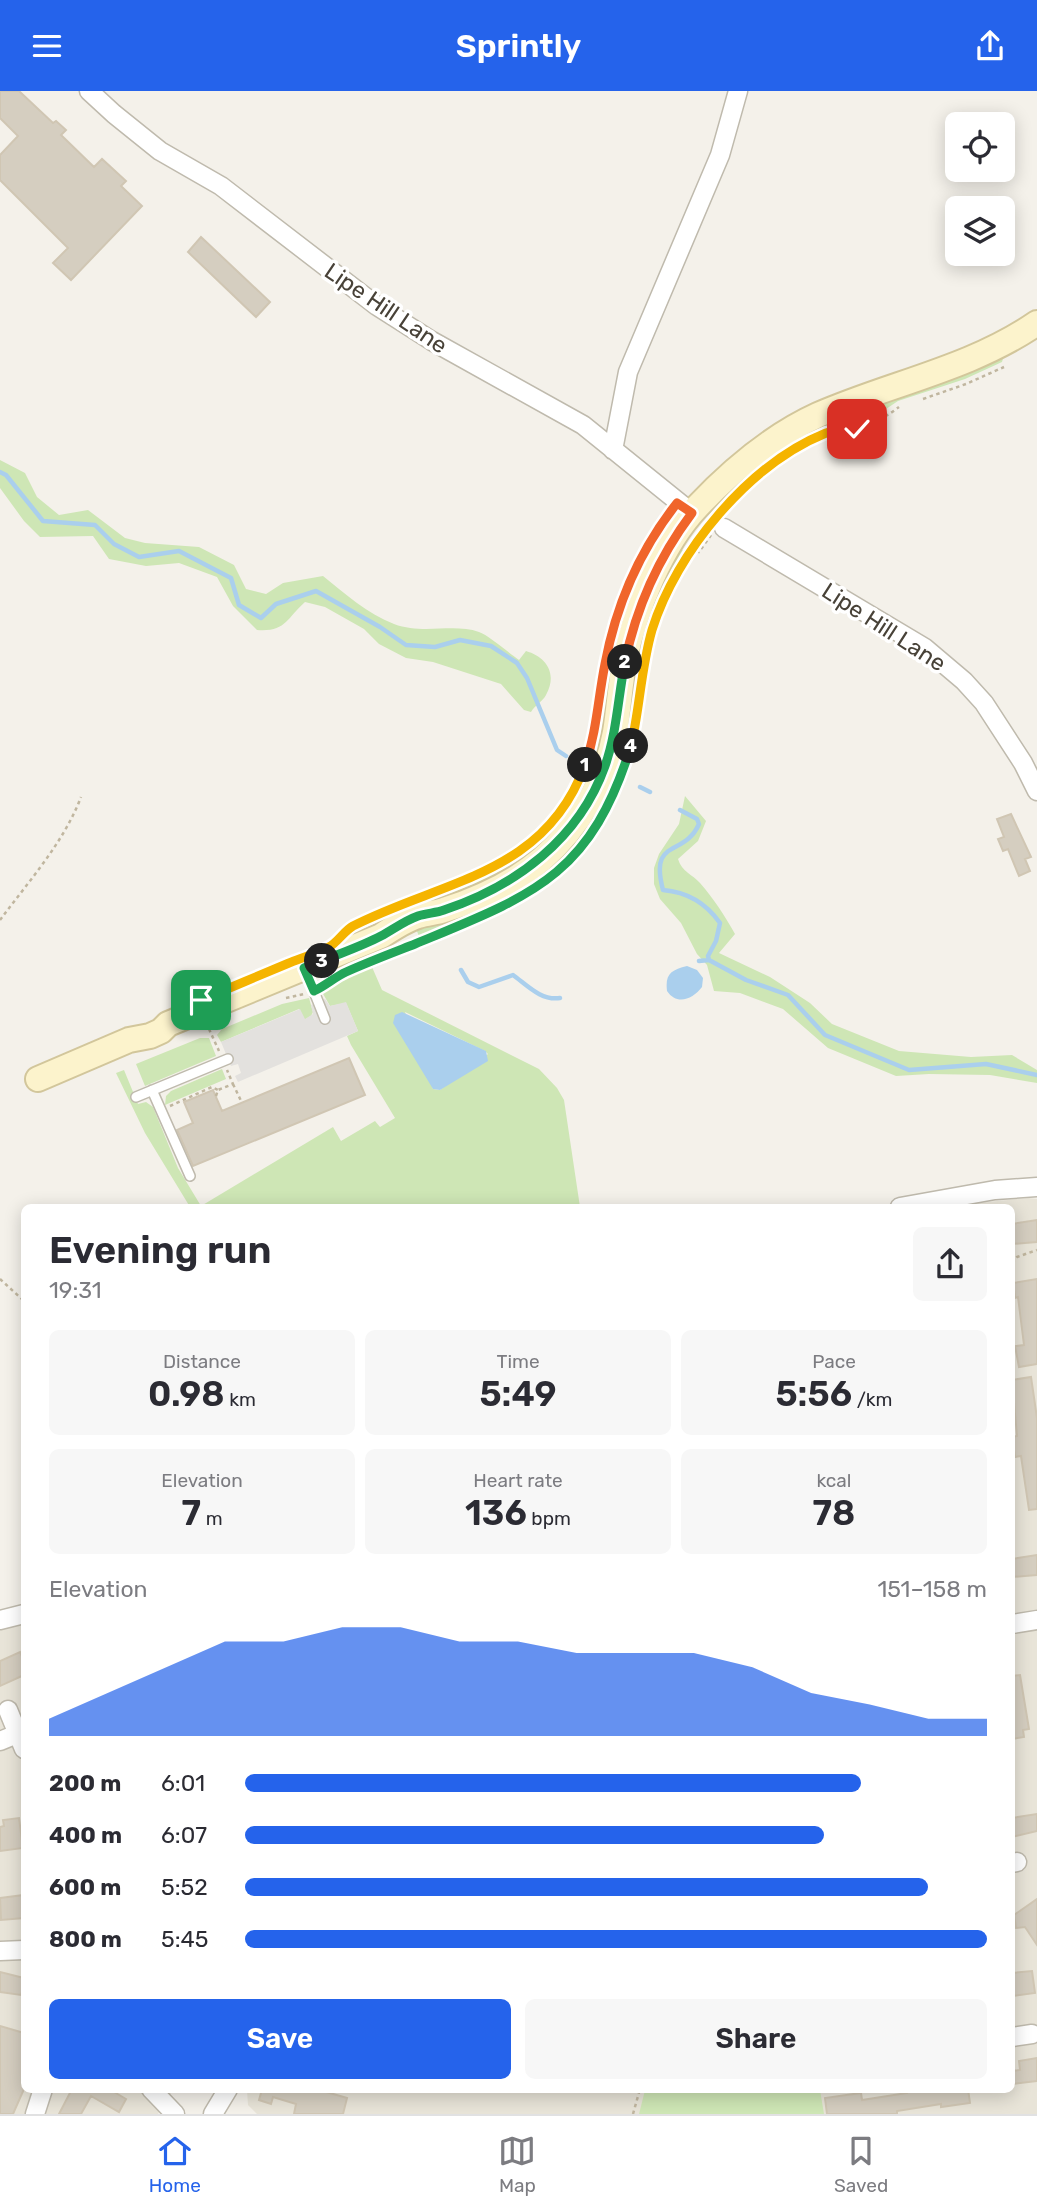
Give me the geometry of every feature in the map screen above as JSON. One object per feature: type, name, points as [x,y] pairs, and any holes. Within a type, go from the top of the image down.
[{"type":"street","name":"Lipe Hill Lane","points":[[89,91],[160,151],[221,186],[377,306],[432,341],[583,425],[692,513]]},
{"type":"street","points":[[613,450],[628,372],[720,155],[738,91]]},
{"type":"street","points":[[38,1079],[129,1040],[141,1040],[161,1031],[168,1024],[309,979],[399,924],[419,915],[443,910],[503,884],[543,858],[564,836],[591,796],[610,751],[625,660],[638,612],[659,566],[692,513],[743,463],[783,434],[844,405],[980,356],[1037,323]]},
{"type":"street","name":"Lipe Hill Lane","points":[[724,528],[925,648],[964,681],[984,703],[1023,762],[1037,791]]},
{"type":"street","points":[[917,1204],[995,1190],[1037,1187]]},
{"type":"street","points":[[0,1620],[21,1615]]},
{"type":"street","points":[[1015,1624],[1036,1622]]},
{"type":"street","points":[[0,1741],[21,1741],[8,1710]]},
{"type":"street","points":[[0,1951],[21,1950]]},
{"type":"street","points":[[1015,2037],[1032,2034]]},
{"type":"street","points":[[35,2114],[42,2093]]},
{"type":"street","points":[[155,2093],[175,2114]]},
{"type":"street","points":[[220,2112],[227,2093]]},
{"type":"lane","points":[[309,979],[326,1019]]},
{"type":"lane","points":[[136,1097],[228,1059]]},
{"type":"lane","points":[[152,1090],[190,1176]]},
{"type":"path","points":[[919,401],[1005,366]]},
{"type":"path","points":[[828,432],[857,429],[878,422],[899,407],[909,404]]},
{"type":"path","points":[[691,550],[698,552],[719,526],[724,528]]},
{"type":"path","points":[[688,554],[695,544]]},
{"type":"path","points":[[0,920],[73,818],[81,797]]},
{"type":"path","points":[[394,952],[441,933]]},
{"type":"path","points":[[280,1000],[309,979],[344,973]]},
{"type":"path","points":[[199,1033],[209,1028]]},
{"type":"path","points":[[233,1084],[242,1103]]},
{"type":"path","points":[[161,1110],[212,1087],[218,1090]]},
{"type":"path","points":[[1015,1259],[1037,1250]]},
{"type":"path","points":[[0,1279],[21,1298]]},
{"type":"path","points":[[633,2114],[639,2093]]},
{"type":"shaded area","points":[[325,999],[330,1006],[346,1002],[358,1031],[238,1082],[235,1076],[241,1073],[238,1064],[231,1066],[221,1042],[300,1009],[305,1019],[313,1014],[311,1005]]},
{"type":"shaded area","points":[[1037,1199],[1037,2114],[257,2114],[248,2105],[247,2093],[1015,2093],[1015,1204],[968,1204]]},
{"type":"shaded area","points":[[21,1624],[21,2093],[171,2093],[158,2114],[0,2114],[0,1628]]},
{"type":"green space","points":[[1005,352],[1002,362],[965,379],[898,401],[871,419],[872,405]]},
{"type":"green space","points":[[0,460],[25,473],[37,497],[59,515],[88,510],[125,538],[145,543],[199,547],[234,565],[246,589],[266,594],[283,583],[323,576],[366,609],[394,624],[416,629],[479,632],[519,660],[526,651],[533,654],[544,662],[550,673],[551,680],[545,697],[531,712],[524,710],[501,684],[433,662],[406,658],[379,644],[364,629],[325,607],[305,602],[280,627],[257,630],[233,606],[217,577],[179,563],[146,566],[109,559],[93,536],[40,537],[24,521],[0,488]]},
{"type":"green space","points":[[658,535],[665,539],[589,783],[557,833],[498,879],[407,910],[408,906],[479,877],[519,855],[546,830],[569,800],[579,784],[593,749],[600,721],[607,662],[623,606]]},
{"type":"green space","points":[[678,548],[684,551],[662,594],[641,654],[624,753],[605,801],[591,823],[576,844],[538,880],[493,906],[419,936],[413,922],[571,839],[637,643]]},
{"type":"green space","points":[[685,796],[706,821],[698,841],[678,859],[710,895],[735,934],[719,953],[770,977],[810,1003],[832,1024],[899,1051],[971,1057],[1012,1055],[1037,1070],[1037,1083],[990,1075],[896,1076],[828,1048],[783,1009],[740,993],[714,991],[707,965],[697,954],[681,923],[660,899],[654,884],[654,868],[659,854],[679,824]]},
{"type":"green space","points":[[372,967],[382,990],[539,1069],[564,1100],[580,1204],[204,1204],[333,1127],[341,1141],[375,1121],[380,1127],[395,1118],[347,1036],[358,1031],[346,1003],[330,1006],[322,992],[343,979]],"holes":[[[405,1012],[488,1054],[440,1090],[433,1089]]]},
{"type":"green space","points":[[309,998],[313,1012],[304,1020],[299,1009],[221,1042],[217,1035],[222,1029],[282,1004]]},
{"type":"green space","points":[[200,1038],[209,1038],[216,1056],[145,1086],[136,1064]]},
{"type":"green space","points":[[222,1069],[226,1079],[165,1105],[166,1096],[171,1091]]},
{"type":"green space","points":[[124,1070],[138,1104],[146,1102],[153,1107],[178,1168],[200,1204],[188,1204],[145,1133],[116,1073]]},
{"type":"green space","points":[[644,2093],[820,2093],[824,2114],[639,2114]]},
{"type":"water","points":[[687,966],[697,970],[703,978],[702,987],[690,997],[675,998],[667,991],[668,977],[673,971]]},
{"type":"water","points":[[402,1012],[486,1051],[488,1061],[440,1090],[433,1089],[393,1023],[395,1015]]},
{"type":"building","points":[[0,91],[19,91],[53,123],[56,121],[66,130],[61,135],[94,167],[102,159],[126,181],[121,186],[142,206],[71,280],[53,263],[68,248],[0,180],[0,155],[18,136],[0,118]]},
{"type":"building","points":[[201,237],[270,302],[256,317],[188,252]]},
{"type":"building","points":[[1011,814],[1031,857],[1025,859],[1030,871],[1019,876],[1008,849],[1003,851],[998,839],[1004,837],[997,819]]},
{"type":"building","points":[[349,1058],[365,1095],[193,1166],[177,1130],[193,1123],[184,1102],[213,1090],[222,1111]]},
{"type":"building","points":[[1037,1220],[1037,1242],[1015,1244],[1015,1224]]},
{"type":"building","points":[[1037,1279],[1037,1364],[1019,1367],[1015,1346],[1024,1345],[1018,1297],[1015,1298],[1015,1283]]},
{"type":"building","points":[[1031,1377],[1037,1418],[1037,1509],[1029,1510],[1021,1456],[1015,1457],[1015,1380]]},
{"type":"building","points":[[1037,1555],[1037,1575],[1015,1577],[1015,1559]]},
{"type":"building","points":[[20,1652],[21,1676],[0,1686],[0,1661]]},
{"type":"building","points":[[1020,1675],[1029,1729],[1023,1730],[1024,1737],[1015,1738],[1015,1676]]},
{"type":"building","points":[[1037,1814],[1037,1831],[1015,1836],[1015,1818]]},
{"type":"building","points":[[19,1818],[21,1848],[0,1851],[0,1827],[4,1826],[3,1820]]},
{"type":"building","points":[[21,1895],[21,1918],[1,1920],[0,1898]]},
{"type":"building","points":[[1037,1899],[1037,1945],[1025,1927],[1016,1928],[1015,1914]]},
{"type":"building","points":[[1032,1971],[1035,1993],[1015,1996],[1015,1973]]},
{"type":"building","points":[[0,1972],[21,1977],[21,1995],[0,1992]]},
{"type":"building","points":[[0,2026],[21,2032],[22,2093],[13,2114],[0,2114]]},
{"type":"building","points":[[1037,2058],[1037,2081],[1015,2084],[1015,2071],[1020,2070],[1019,2061]]},
{"type":"building","points":[[70,2093],[116,2093],[126,2099],[119,2112],[91,2096],[81,2114],[59,2114]]},
{"type":"building","points":[[261,2093],[330,2093],[347,2098],[343,2114],[294,2114],[296,2104],[273,2097],[271,2104],[259,2100]]},
{"type":"building","points":[[861,2093],[862,2100],[907,2093],[969,2093],[970,2103],[941,2107],[941,2104],[897,2111],[897,2114],[827,2114],[825,2098]]},
{"type":"waterway","points":[[0,472],[6,475],[43,521],[95,525],[114,544],[139,557],[179,551],[231,578],[239,605],[261,618],[276,604],[316,591],[406,645],[435,647],[460,640],[491,646],[517,663],[527,678],[557,750],[566,756]]},
{"type":"waterway","points":[[640,787],[650,792]]},
{"type":"waterway","points":[[680,810],[697,819],[699,824],[693,834],[664,855],[660,873],[663,890],[680,893],[695,900],[709,910],[720,923],[709,960],[746,980],[788,995],[825,1035],[909,1070],[986,1064],[1037,1075]]},
{"type":"waterway","points":[[699,961],[709,960]]},
{"type":"waterway","points":[[461,970],[468,982],[479,987],[513,975],[540,995],[560,998]]},
{"type":"route","points":[[201,1000],[331,946],[350,927],[474,878],[516,855],[537,837],[564,804],[582,772],[594,737],[604,666],[621,602],[645,551],[677,503],[692,513],[659,566],[638,612],[625,660],[610,751],[604,769],[574,823],[543,858],[503,884],[443,910],[419,915],[381,936],[304,968],[314,991],[344,973],[512,902],[534,890],[568,864],[597,827],[621,777],[631,746],[642,674],[654,626],[672,582],[691,550],[732,499],[777,462],[828,432],[857,429]]}]
